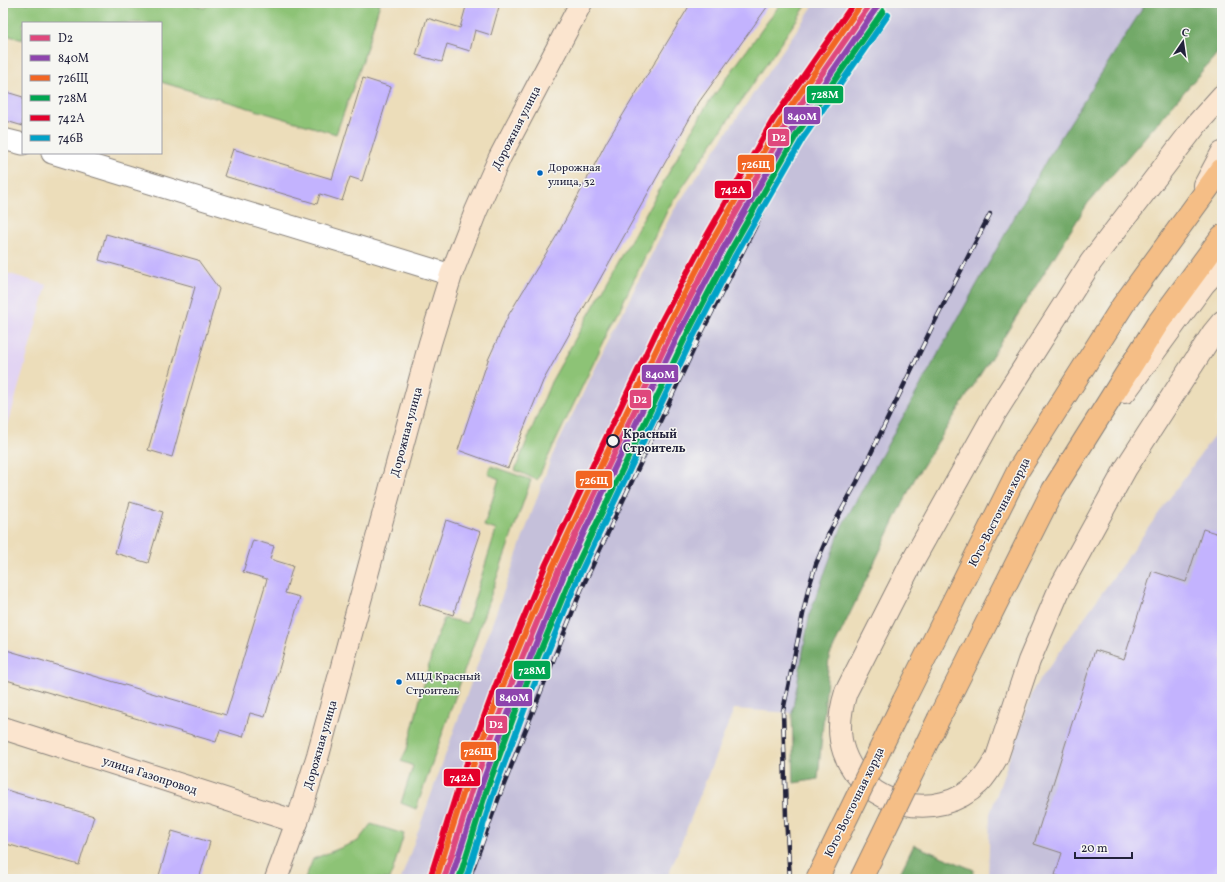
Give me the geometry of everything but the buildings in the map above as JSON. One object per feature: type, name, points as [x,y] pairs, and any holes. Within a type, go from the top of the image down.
[{"type":"main road","name":"Юго-Восточная хорда","points":[[817,879],[1019,469],[1123,305],[1222,169]]},
{"type":"main road","points":[[861,879],[939,718],[1053,490],[1158,323],[1222,236]]},
{"type":"street","name":"Дорожная улица","points":[[276,879],[297,822],[318,755],[420,382],[451,275],[476,210],[500,157],[581,3]]},
{"type":"street","points":[[1222,96],[1196,125],[1091,262],[995,413],[911,564],[846,692],[841,706],[839,721],[840,736],[844,751],[850,765],[858,777],[869,788],[896,802],[919,806],[941,804],[968,792],[980,782],[990,770],[997,758],[1029,660],[1060,588],[1126,468],[1212,333],[1222,322]]},
{"type":"street","points":[[3,138],[22,144]]},
{"type":"street","points":[[1190,213],[1222,153]]},
{"type":"street","points":[[55,154],[451,275]]},
{"type":"street","points":[[1053,490],[1204,284],[1222,265]]},
{"type":"street","name":"улица Газопровод","points":[[3,728],[297,822]]},
{"type":"shaded area","points":[[815,3],[1146,3],[1047,159],[842,526],[810,613],[792,713],[734,709],[667,879],[401,879],[552,456],[672,213]]},
{"type":"shaded area","points":[[3,272],[47,285],[3,443]]},
{"type":"shaded area","points":[[1216,433],[1222,439],[1222,879],[988,879],[990,814],[1034,688]]},
{"type":"green space","points":[[3,3],[189,3],[205,8],[207,3],[380,3],[362,63],[336,134],[162,82],[162,22],[22,22],[22,40],[3,34]]},
{"type":"green space","points":[[781,3],[808,3],[669,207],[537,480],[515,470],[551,382],[705,108]]},
{"type":"green space","points":[[1146,3],[1222,3],[1222,48],[1088,203],[914,480],[829,657],[818,779],[794,783],[792,713],[810,613],[842,526],[1047,159]]},
{"type":"green space","points":[[491,466],[531,480],[416,809],[401,803],[413,766],[401,761],[407,749],[434,645],[444,618],[467,623],[496,530],[484,526],[499,479],[488,474]]},
{"type":"green space","points":[[371,824],[404,834],[390,879],[305,879],[313,859],[358,841]]},
{"type":"green space","points":[[914,845],[974,870],[971,879],[897,879]]},
{"type":"railway","points":[[469,879],[499,797],[582,588],[699,338],[789,160],[885,3]]},
{"type":"railway","points":[[790,879],[786,817],[783,711],[808,590],[816,564],[830,531],[857,482],[933,325],[990,214]]},
{"type":"transit line","name":"742А","points":[[431,875],[460,782],[495,687],[546,564],[661,322],[705,239],[773,120],[854,3]]},
{"type":"transit line","name":"726Щ","points":[[437,877],[466,785],[501,690],[553,566],[668,325],[711,243],[779,124],[862,3]]},
{"type":"transit line","name":"D2","points":[[444,879],[473,787],[508,692],[559,569],[674,328],[717,246],[785,127],[871,3]]},
{"type":"transit line","name":"840М","points":[[451,879],[480,789],[515,695],[565,572],[680,331],[723,249],[791,131],[877,7]]},
{"type":"transit line","name":"728М","points":[[459,879],[486,792],[521,697],[572,575],[687,334],[729,253],[797,134],[883,11]]},
{"type":"transit line","name":"746В","points":[[466,879],[493,794],[528,700],[578,578],[693,337],[735,256],[803,138],[888,15]]},
{"type":"place","name":"Дорожная улица, 32","points":[[540,173]]},
{"type":"place","name":"Красный Строитель","points":[[613,441]]},
{"type":"place","name":"МЦД Красный Строитель","points":[[399,682]]}]
